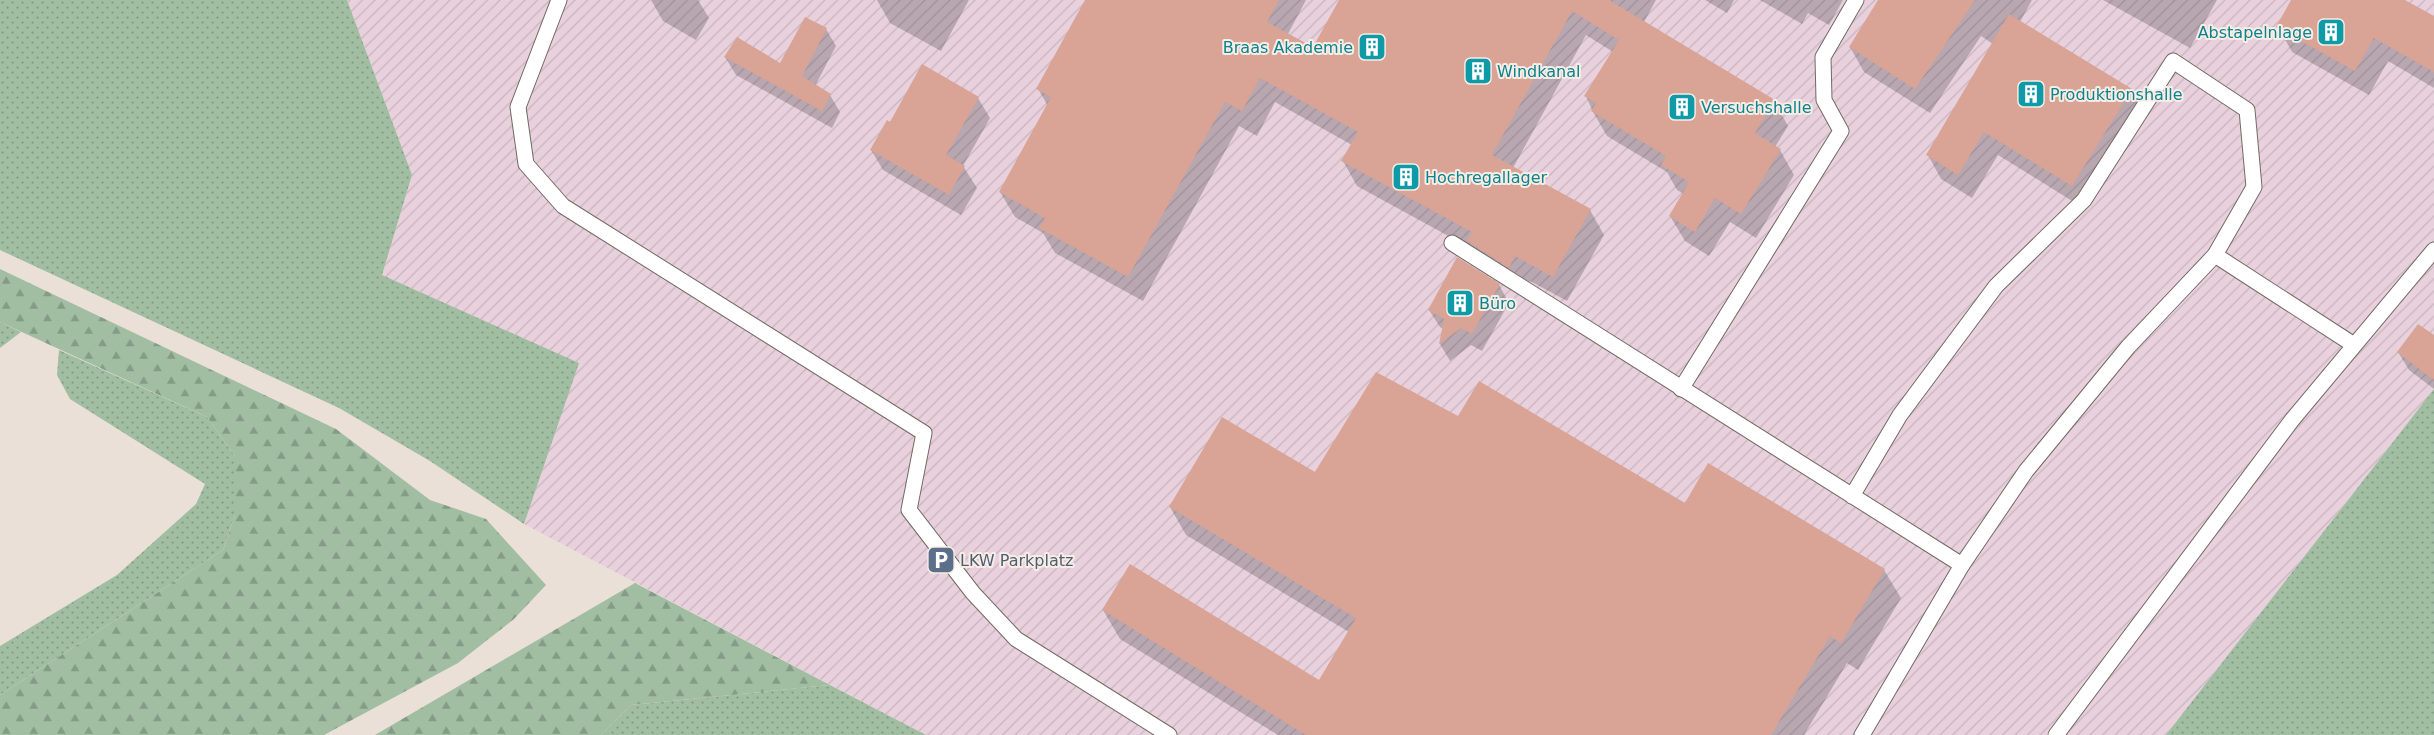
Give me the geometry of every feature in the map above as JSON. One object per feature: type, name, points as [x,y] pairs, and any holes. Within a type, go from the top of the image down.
[{"type":"lane","points":[[559,0],[518,107],[526,164],[563,206],[924,433],[909,510],[968,587],[1016,639],[1169,735]]},
{"type":"lane","points":[[1681,389],[1841,131],[1824,100],[1823,57],[1856,0]]},
{"type":"lane","points":[[1852,496],[1900,415],[1996,286],[2084,200],[2173,62],[2247,110],[2254,187],[2215,255],[2128,347],[2026,471],[1962,565],[1862,735]]},
{"type":"lane","points":[[1452,244],[1962,565]]},
{"type":"lane","points":[[2056,735],[2292,420],[2434,250]]},
{"type":"lane","points":[[2215,255],[2354,345]]},
{"type":"shaded area","points":[[347,0],[2434,0],[2434,389],[2166,735],[926,735],[524,524],[578,363],[382,275],[412,175]]},
{"type":"green space","points":[[0,0],[347,0],[412,175],[382,275],[579,363],[524,524],[430,461],[339,408],[0,250]]},
{"type":"green space","points":[[0,269],[336,429],[430,500],[486,519],[546,585],[514,619],[458,663],[324,735],[0,735],[0,695],[223,550],[235,515],[235,456],[207,417],[0,322]]},
{"type":"green space","points":[[0,322],[21,332],[0,348]]},
{"type":"green space","points":[[59,350],[207,417],[235,456],[235,515],[223,550],[0,695],[0,646],[117,575],[196,504],[205,484],[70,399],[57,375]]},
{"type":"green space","points":[[2434,389],[2434,735],[2166,735]]},
{"type":"green space","points":[[635,583],[830,685],[631,705],[601,735],[375,735]]},
{"type":"green space","points":[[830,685],[926,735],[601,735],[631,705]]},
{"type":"building","points":[[1085,0],[1279,0],[1267,22],[1313,47],[1339,0],[1609,0],[1775,100],[1755,133],[1781,149],[1741,214],[1715,198],[1695,232],[1669,216],[1689,182],[1661,165],[1666,156],[1591,111],[1596,103],[1584,96],[1619,40],[1572,11],[1492,155],[1591,209],[1553,277],[1515,256],[1509,268],[1467,241],[1472,232],[1341,161],[1358,132],[1260,78],[1242,111],[1225,102],[1128,277],[1039,228],[1045,218],[999,192],[1051,97],[1036,89]]},
{"type":"building","points":[[1878,0],[1975,0],[1915,89],[1849,47]]},
{"type":"building","name":"Abstapelnlage","points":[[2291,0],[2405,0],[2434,16],[2434,72],[2374,38],[2355,71],[2276,27]]},
{"type":"building","name":"Produktionshalle","points":[[2009,14],[2132,89],[2072,186],[1984,132],[1958,175],[1926,155]]},
{"type":"building","points":[[805,17],[827,28],[802,76],[831,94],[822,111],[724,57],[737,37],[780,63]]},
{"type":"building","points":[[922,64],[979,97],[946,155],[965,166],[949,195],[870,150],[887,120],[890,122]]},
{"type":"building","name":"Büro","points":[[1457,257],[1500,284],[1472,334],[1461,328],[1439,344],[1444,319],[1428,310]]},
{"type":"building","points":[[2418,324],[2434,335],[2434,380],[2397,352]]},
{"type":"building","points":[[1376,372],[1458,416],[1479,381],[1685,503],[1708,463],[1885,569],[1841,643],[1830,636],[1771,735],[1306,735],[1102,610],[1130,564],[1319,680],[1356,618],[1169,507],[1222,417],[1315,472]]},
{"type":"place","name":"Abstapelnlage","points":[[2331,32]]},
{"type":"place","name":"Braas Akademie","points":[[1372,47]]},
{"type":"place","name":"Windkanal","points":[[1478,71]]},
{"type":"place","name":"Produktionshalle","points":[[2031,94]]},
{"type":"place","name":"Versuchshalle","points":[[1682,107]]},
{"type":"place","name":"Hochregallager","points":[[1406,177]]},
{"type":"place","name":"Büro","points":[[1460,303]]},
{"type":"place","name":"LKW Parkplatz","points":[[941,560]]}]
